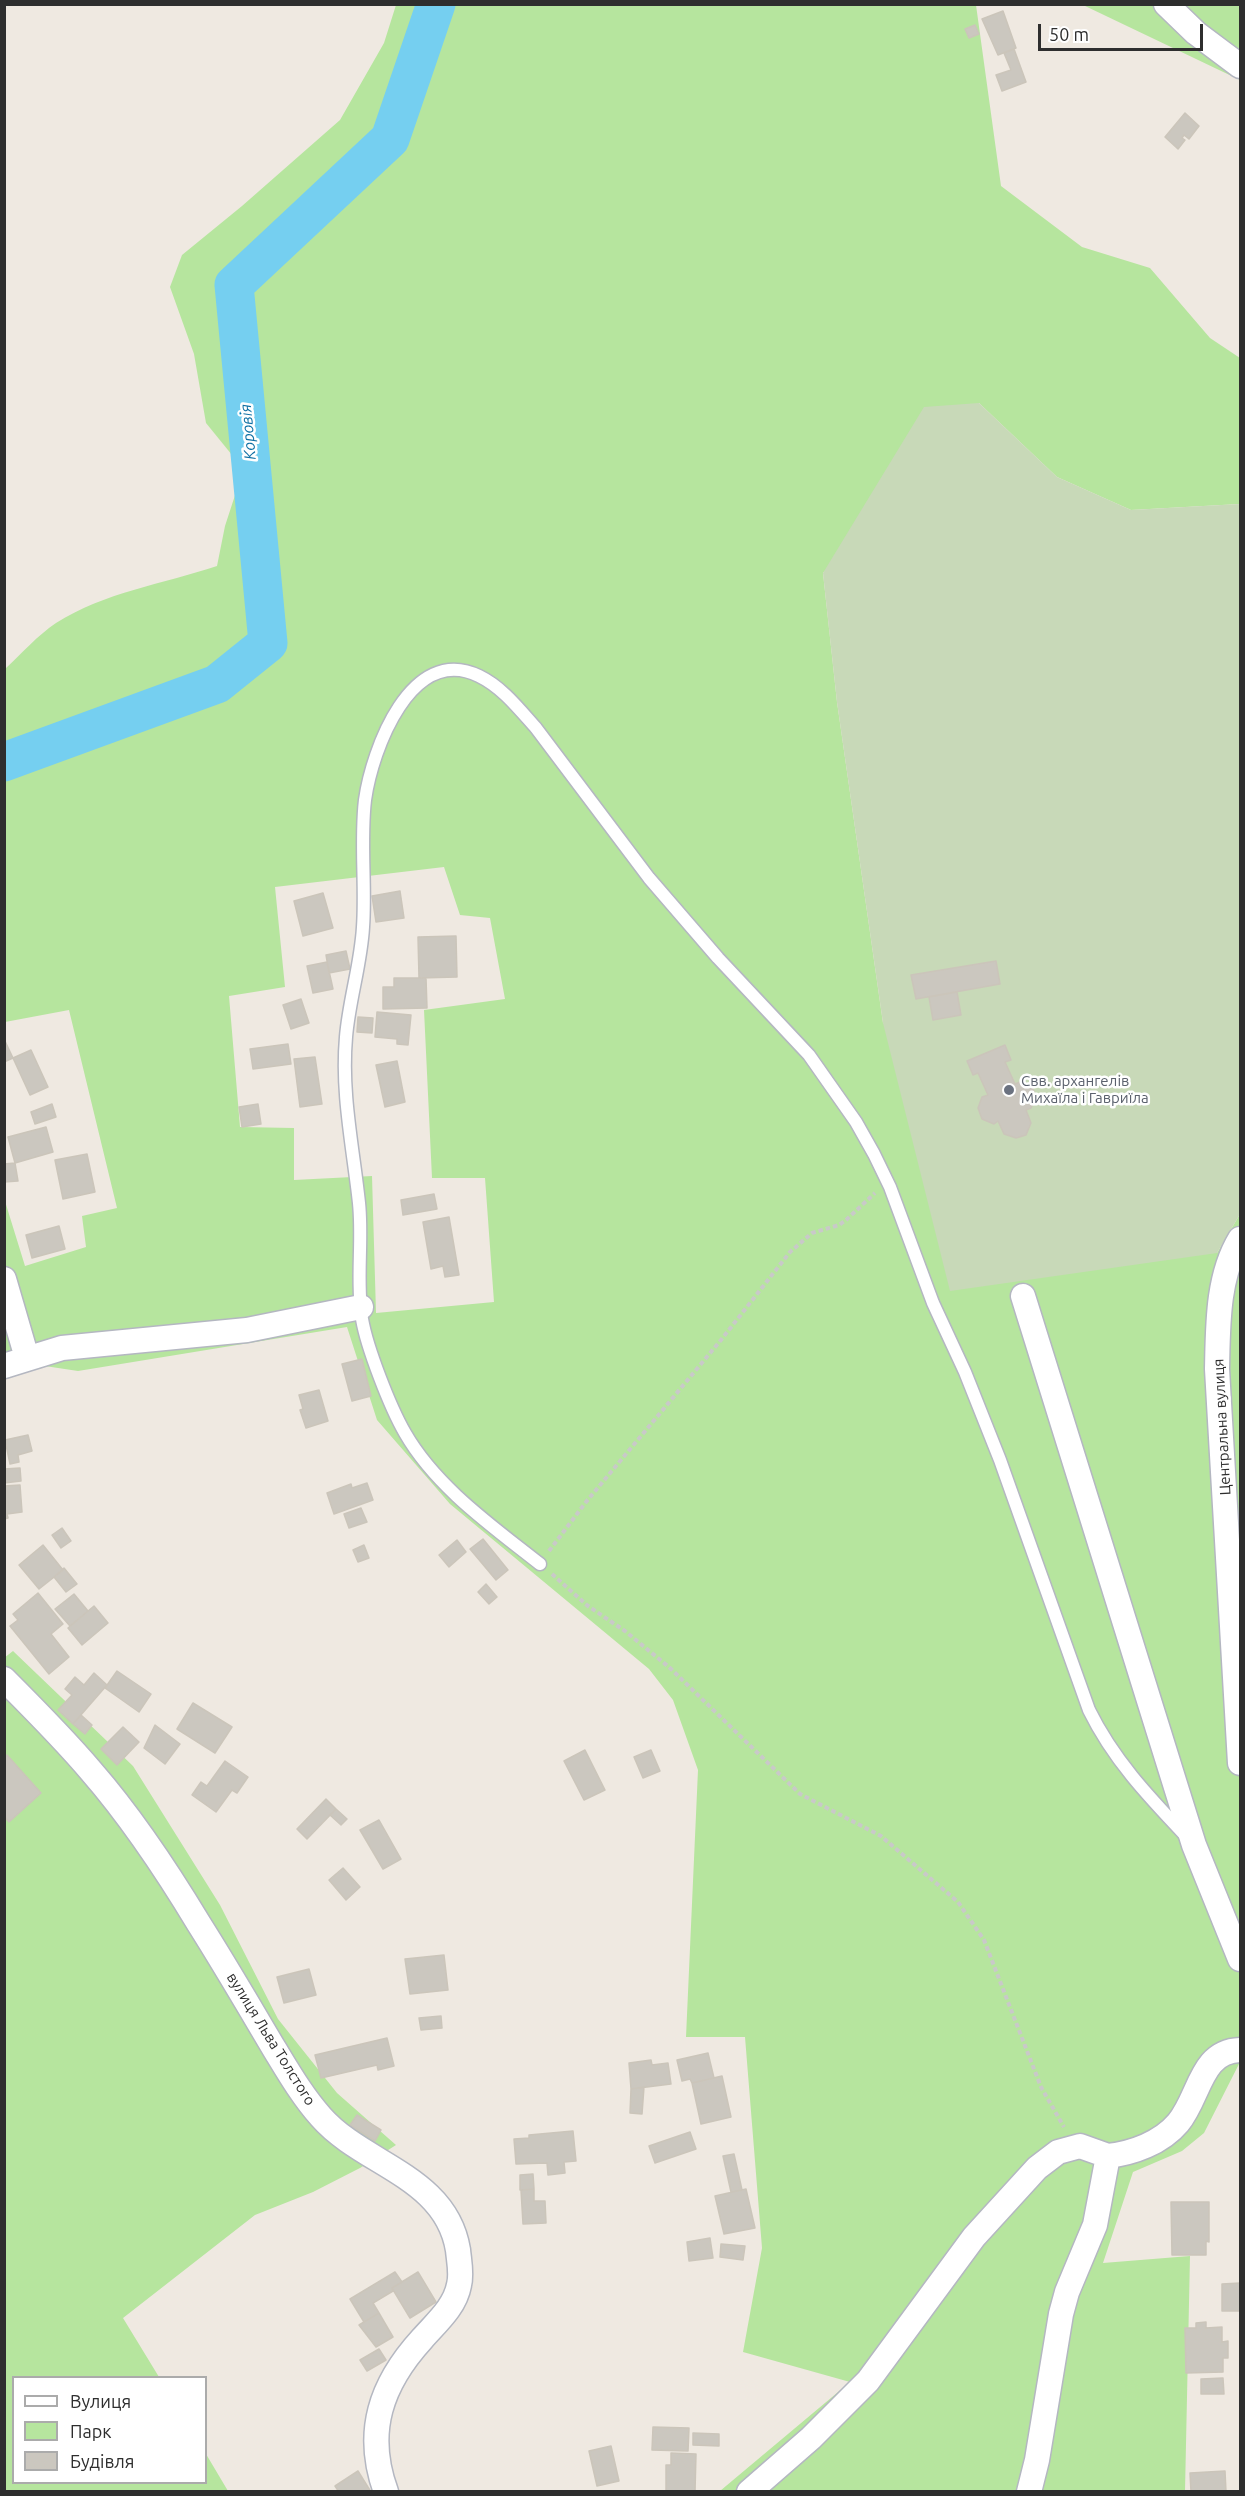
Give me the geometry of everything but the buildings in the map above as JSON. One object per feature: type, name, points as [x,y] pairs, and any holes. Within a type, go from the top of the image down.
[{"type":"street","points":[[1166,4],[1211,46],[1240,66]]},
{"type":"street","name":"Центральна вулиця","points":[[1240,1239],[1228,1266],[1222,1294],[1218,1326],[1217,1369],[1240,1762]]},
{"type":"street","points":[[4,1279],[16,1362],[62,1348],[247,1330],[360,1307]]},
{"type":"street","points":[[1023,1296],[1194,1845],[1240,1959]]},
{"type":"street","name":"вулиця Льва Толстого","points":[[5,1679],[79,1757],[133,1825],[198,1922],[290,2073],[320,2116],[352,2144],[411,2179],[431,2198],[448,2220],[457,2246],[460,2283],[448,2308],[412,2350],[385,2394],[377,2423],[376,2445],[378,2469],[386,2492]]},
{"type":"street","points":[[749,2492],[811,2438],[868,2381],[974,2237],[1029,2176],[1058,2152],[1080,2146],[1108,2156],[1134,2151],[1164,2136],[1182,2118],[1211,2062],[1223,2052],[1240,2050]]},
{"type":"street","points":[[1029,2492],[1037,2460],[1061,2314],[1067,2292],[1095,2224],[1108,2156]]},
{"type":"lane","points":[[540,1564],[473,1511],[418,1451],[405,1433],[366,1335],[360,1307],[361,1234],[347,1109],[345,1057],[348,1021],[363,927],[365,803],[374,761],[390,721],[408,695],[419,685],[443,671],[467,672],[489,682],[517,707],[536,728],[650,878],[718,958],[809,1055],[856,1122],[890,1186],[933,1303],[965,1372],[1000,1460],[1089,1710],[1104,1740],[1118,1759],[1194,1845]]},
{"type":"path","points":[[890,1186],[867,1197],[839,1225],[812,1233],[790,1252],[721,1340],[580,1509],[540,1564],[588,1606],[625,1631],[670,1668],[800,1794],[881,1836],[958,1902],[984,1940],[1041,2087],[1056,2116],[1080,2146]]},
{"type":"green space","points":[[396,5],[976,5],[1001,186],[1082,247],[1150,268],[1210,338],[1240,358],[1240,504],[1131,510],[1057,477],[979,403],[823,573],[837,702],[883,1023],[1217,1253],[1240,1214],[1240,2062],[1204,2133],[1182,2151],[1133,2172],[1103,2263],[1190,2256],[1185,2491],[720,2491],[850,2382],[743,2352],[762,2248],[745,2037],[686,2037],[698,1770],[673,1700],[649,1669],[450,1504],[377,1420],[347,1327],[78,1371],[5,1360],[4,1198],[25,1266],[86,1247],[82,1216],[117,1208],[69,1010],[5,1022],[5,669],[43,633],[75,612],[114,596],[217,566],[225,526],[239,483],[232,455],[206,423],[194,354],[170,287],[182,255],[340,120],[384,43]],"holes":[[[444,867],[460,915],[490,918],[505,999],[424,1010],[432,1178],[485,1178],[494,1302],[376,1313],[372,1176],[294,1180],[294,1128],[240,1127],[229,996],[285,987],[275,887]]]},
{"type":"green space","points":[[1083,5],[1240,5],[1240,80]]},
{"type":"green space","points":[[979,403],[1057,477],[1131,510],[1240,504],[1240,1214],[1217,1253],[950,1291],[883,1023],[837,702],[823,573],[924,407]]},
{"type":"green space","points":[[13,1651],[133,1766],[220,1905],[278,2019],[337,2093],[396,2145],[360,2168],[313,2192],[255,2215],[123,2318],[158,2376],[12,2376],[12,2484],[207,2484],[207,2456],[228,2491],[5,2491],[4,1658]]},
{"type":"waterway","name":"Коровія","points":[[4,762],[217,684],[268,643],[234,285],[390,139],[436,4]]},
{"type":"place","name":"Свв. архангелів Михаїла і Гавриїла","points":[[1009,1090]]}]
